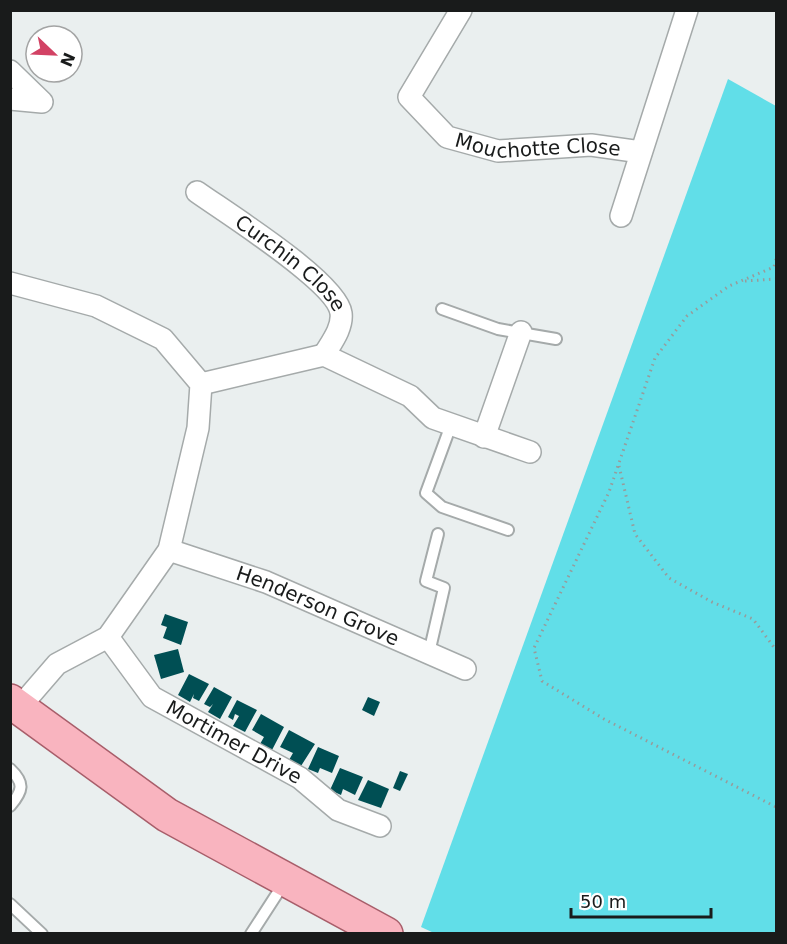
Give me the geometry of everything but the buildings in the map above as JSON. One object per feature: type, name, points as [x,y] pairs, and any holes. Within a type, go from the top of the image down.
[{"type":"main road","points":[[15,705],[168,815],[386,933]]},
{"type":"street","name":"Mouchotte Close","points":[[461,10],[409,96],[447,137],[498,151],[591,145],[641,152]]},
{"type":"street","name":"Mouchotte Close","points":[[621,216],[687,10]]},
{"type":"street","points":[[10,70],[42,102],[10,99]]},
{"type":"street","name":"Curchin Close","points":[[197,192],[294,261],[334,297],[341,314],[338,331],[324,355]]},
{"type":"street","points":[[10,283],[96,306],[163,339],[201,384],[198,428],[169,550],[108,637],[57,664],[15,705]]},
{"type":"street","points":[[484,437],[521,332]]},
{"type":"street","points":[[201,384],[324,355],[410,396],[433,418],[530,452]]},
{"type":"street","name":"Henderson Grove","points":[[169,550],[266,582],[465,669]]},
{"type":"street","name":"Mortimer Drive","points":[[108,637],[152,697],[300,778],[338,810],[380,826]]},
{"type":"lane","points":[[442,309],[480,324],[556,339]]},
{"type":"lane","points":[[451,425],[426,493],[442,507],[508,530]]},
{"type":"lane","points":[[429,654],[444,588],[426,581],[438,534]]},
{"type":"lane","points":[[10,769],[21,780],[22,788],[10,806]]},
{"type":"lane","points":[[251,933],[286,880]]},
{"type":"lane","points":[[10,904],[42,933]]},
{"type":"path","points":[[777,259],[774,267],[741,281],[687,316],[655,358],[609,492],[534,648],[542,681],[604,719],[777,807]]},
{"type":"path","points":[[741,281],[777,279]]},
{"type":"path","points":[[618,464],[635,534],[669,578],[712,602],[753,619],[777,650]]},
{"type":"shaded area","points":[[728,79],[776,106],[776,933],[434,933],[421,927]]}]
